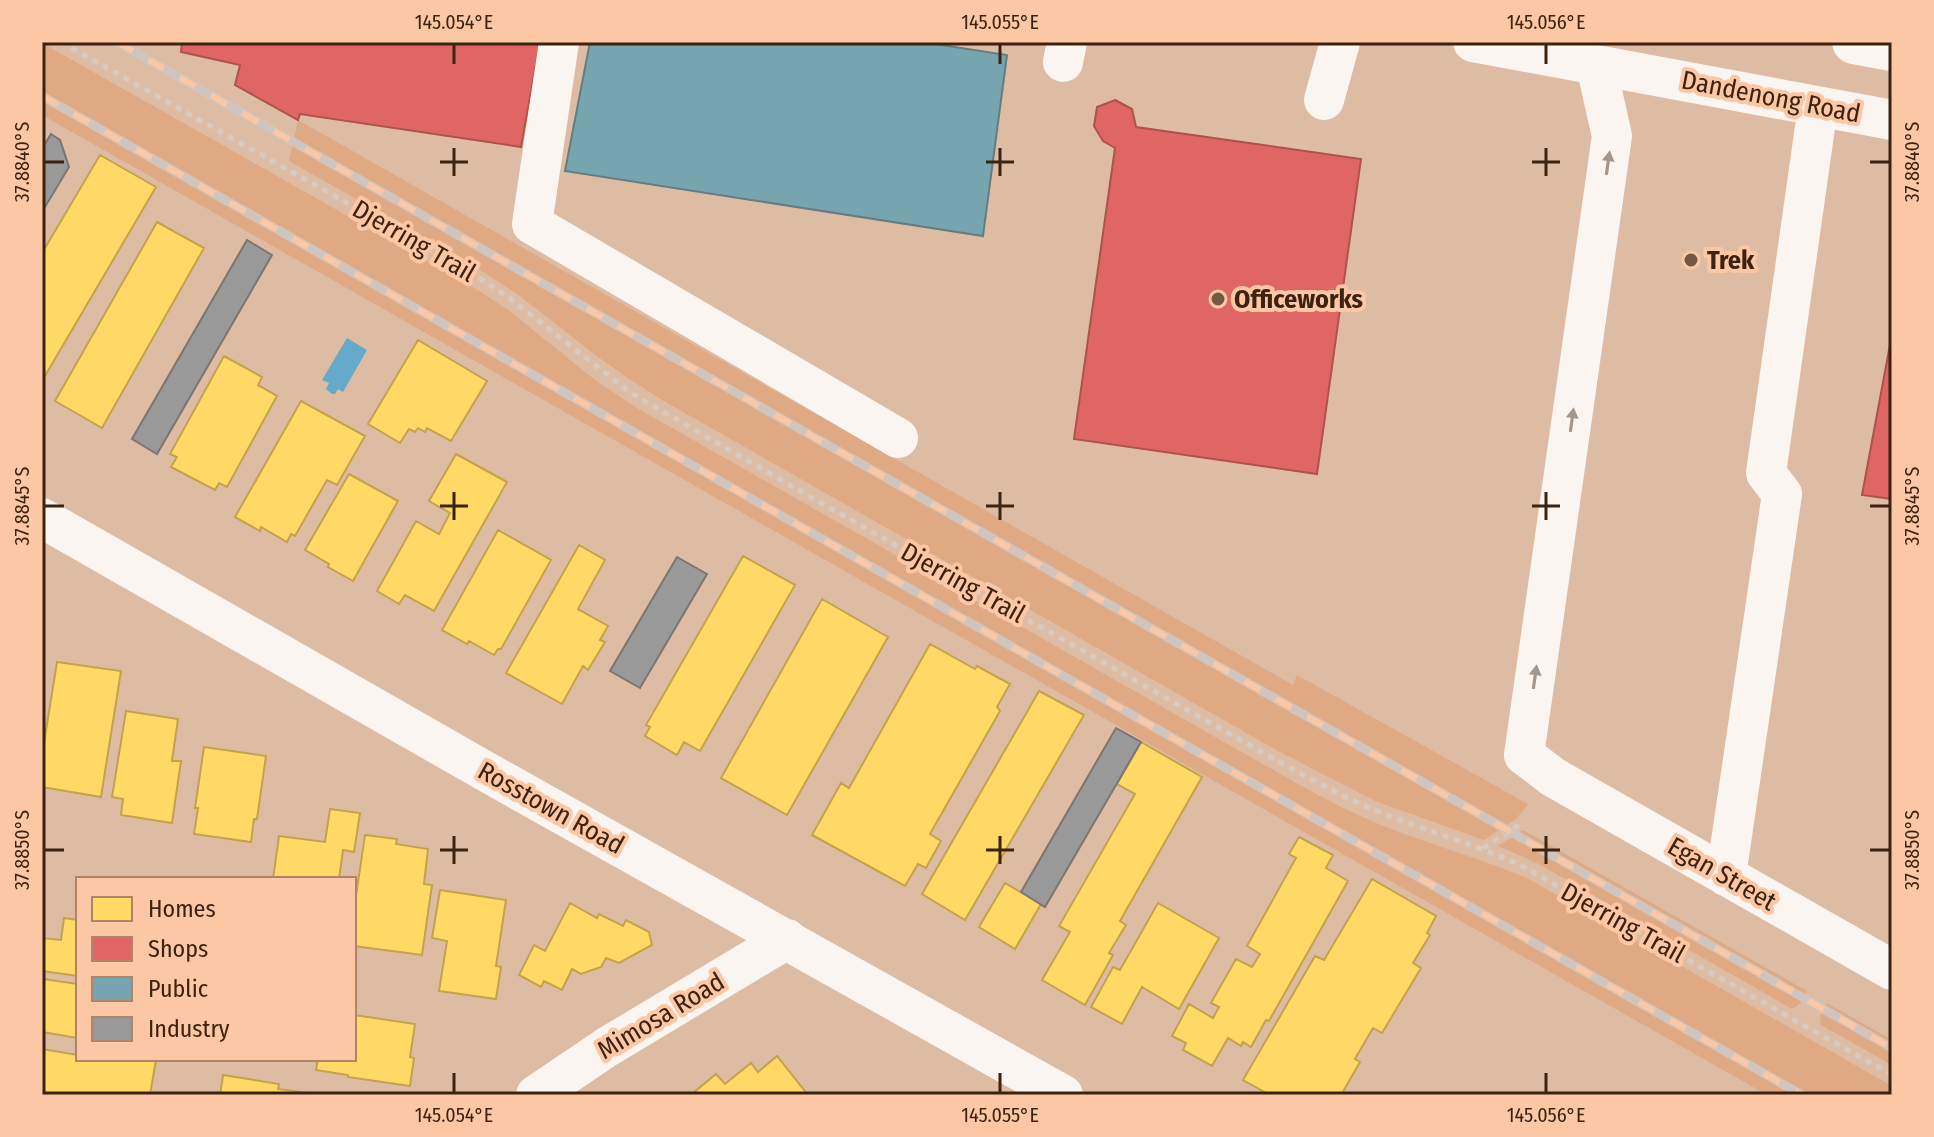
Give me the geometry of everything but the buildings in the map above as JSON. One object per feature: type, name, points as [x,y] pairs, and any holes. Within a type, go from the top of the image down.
[{"type":"highway","points":[[1854,42],[1892,49]]},
{"type":"street","points":[[559,42],[532,224],[898,438]]},
{"type":"street","points":[[1324,100],[1340,42]]},
{"type":"street","name":"Dandenong Road","points":[[1473,42],[1596,65],[1653,58],[1818,106],[1892,120]]},
{"type":"street","name":"Egan Street","points":[[1596,65],[1612,136],[1538,766],[1892,970]]},
{"type":"street","points":[[1726,876],[1782,494],[1766,473],[1818,106]]},
{"type":"street","name":"Rosstown Road","points":[[42,518],[1063,1095]]},
{"type":"street","name":"Mimosa Road","points":[[536,1095],[607,1047],[787,939]]},
{"type":"path","name":"Djerring Trail","points":[[61,42],[475,275],[631,393],[1299,773],[1364,806],[1483,848],[1518,864],[1892,1075]]},
{"type":"path","points":[[1483,848],[1523,823]]},
{"type":"shaded area","points":[[42,43],[468,284],[507,309],[595,380],[637,408],[1298,784],[1381,825],[1527,878],[1892,1086],[1892,1095],[1767,1095],[42,115]]},
{"type":"shaded area","points":[[298,120],[1293,685],[1297,675],[1528,804],[1516,819],[1484,840],[1375,801],[1280,752],[662,400],[594,354],[516,293],[289,161]]},
{"type":"shaded area","points":[[1523,830],[1807,991],[1801,1003],[1792,1009],[1539,864],[1498,846]]},
{"type":"shaded area","points":[[1827,1003],[1892,1040],[1892,1065],[1821,1025],[1820,1016]]},
{"type":"water","points":[[347,338],[367,350],[343,392],[338,389],[332,394],[326,389],[329,383],[322,380]]},
{"type":"railway","points":[[117,42],[1892,1048]]},
{"type":"railway","points":[[42,96],[1802,1095]]},
{"type":"place","name":"Trek","points":[[1691,260]]},
{"type":"place","name":"Officeworks","points":[[1218,299]]}]
